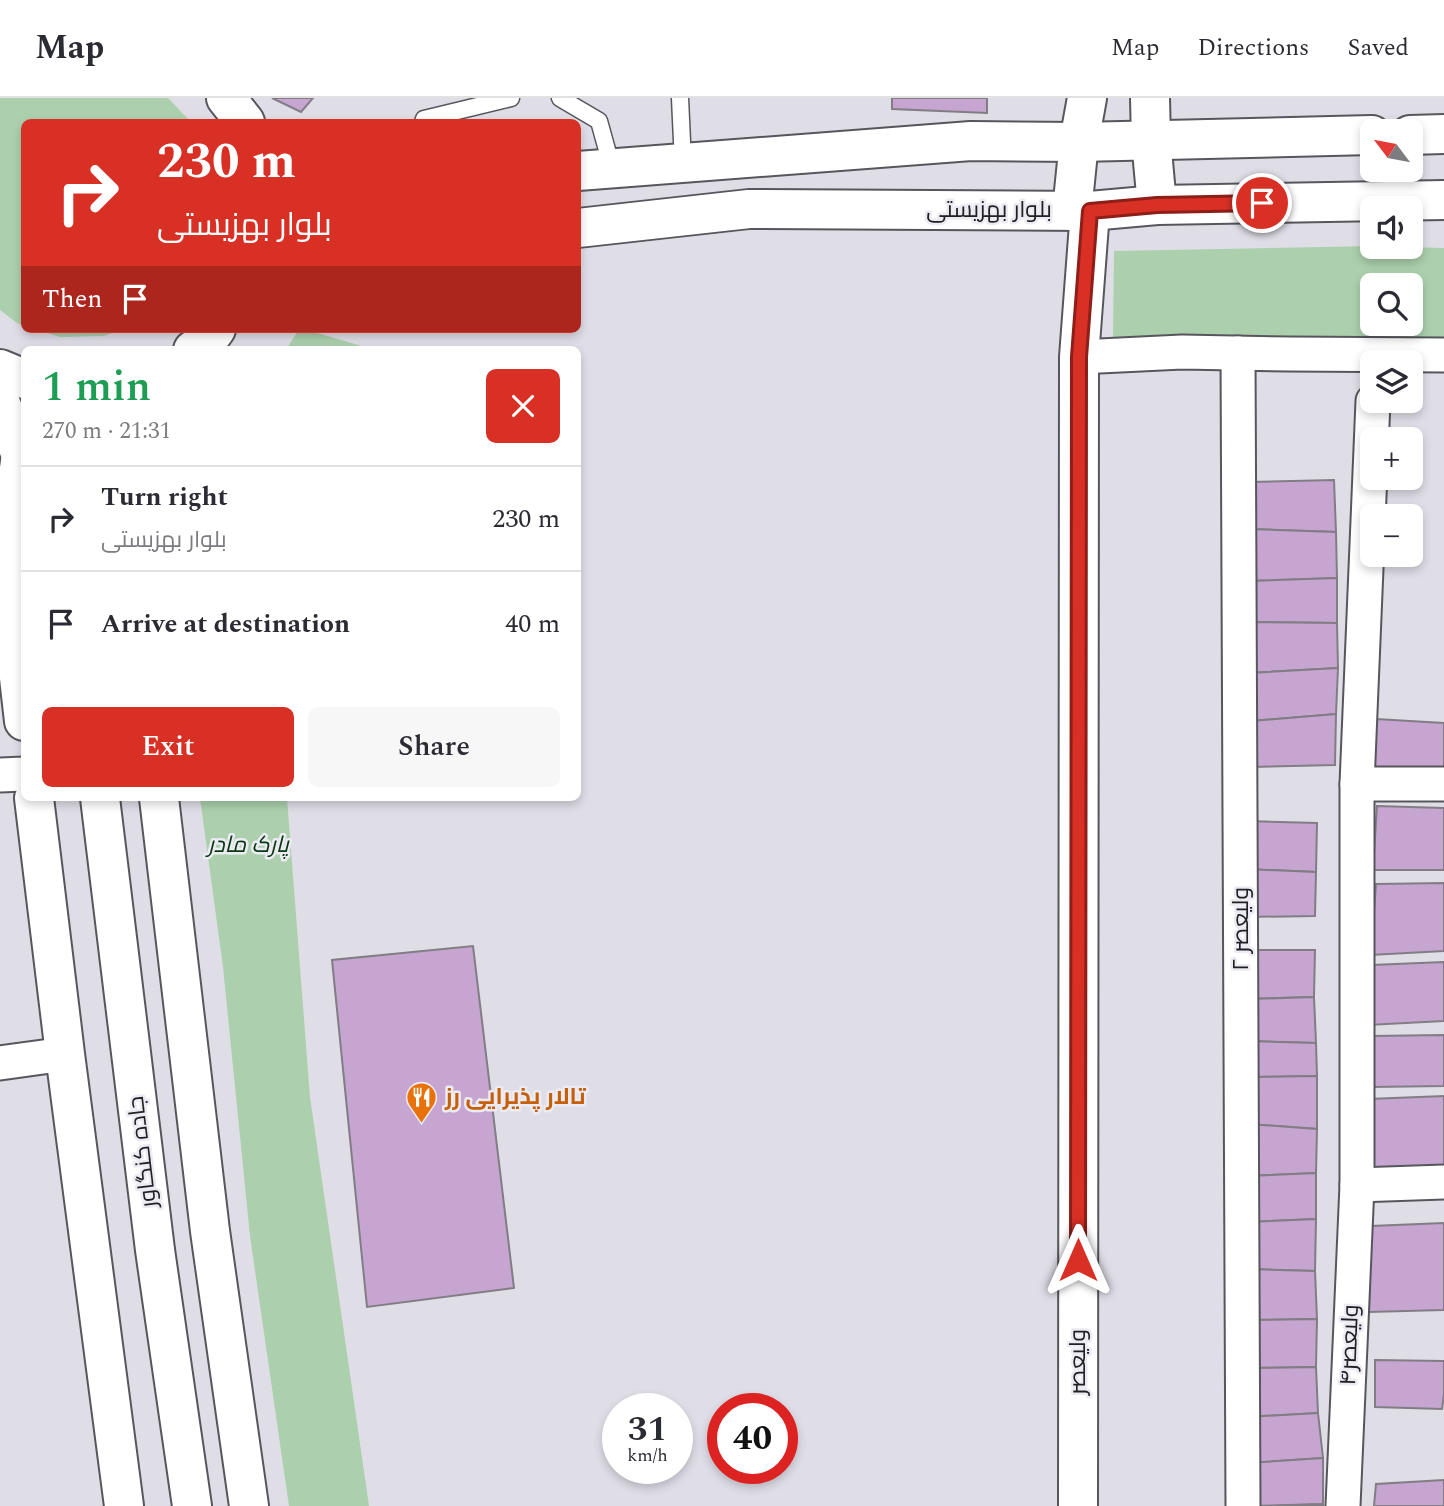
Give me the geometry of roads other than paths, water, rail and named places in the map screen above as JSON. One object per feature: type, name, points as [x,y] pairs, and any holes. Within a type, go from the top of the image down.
[{"type":"main road","name":"ولیعصر","points":[[1077,1506],[1081,211],[1079,142],[1087,98]]},
{"type":"main road","points":[[1150,98],[1157,205]]},
{"type":"main road","points":[[1423,135],[1444,134]]},
{"type":"main road","points":[[594,170],[971,141],[1079,142],[1360,135]]},
{"type":"main road","name":"بلوار بهزیستی","points":[[581,228],[749,209],[1081,211],[1157,205],[1444,200]]},
{"type":"main road","points":[[0,369],[21,378]]},
{"type":"main road","points":[[0,401],[21,455]]},
{"type":"main road","points":[[21,465],[6,565],[21,695]]},
{"type":"main road","points":[[34,801],[124,1506]]},
{"type":"main road","name":"جاده کنگاور","points":[[100,801],[155,1250],[192,1506]]},
{"type":"main road","points":[[159,801],[210,1231],[249,1506]]},
{"type":"street","points":[[1079,357],[1182,352],[1360,357]]},
{"type":"street","name":"ولیعصر ۲","points":[[1238,353],[1244,1506]]},
{"type":"street","points":[[1423,356],[1444,355]]},
{"type":"street","name":"ولیعصر۴","points":[[1343,1506],[1357,1185],[1357,784],[1372,413]]},
{"type":"street","points":[[0,775],[21,774]]},
{"type":"street","points":[[1357,784],[1444,783]]},
{"type":"street","points":[[0,1063],[65,1054]]},
{"type":"street","points":[[1357,1185],[1444,1182]]},
{"type":"lane","points":[[428,119],[511,98]]},
{"type":"lane","points":[[560,98],[599,121],[594,170]]},
{"type":"lane","points":[[680,98],[684,163]]},
{"type":"place","name":"تالار پذیرایی رز","points":[[422,1124]]},
{"type":"park label","name":"پارک مادر","points":[[248,845]]}]
